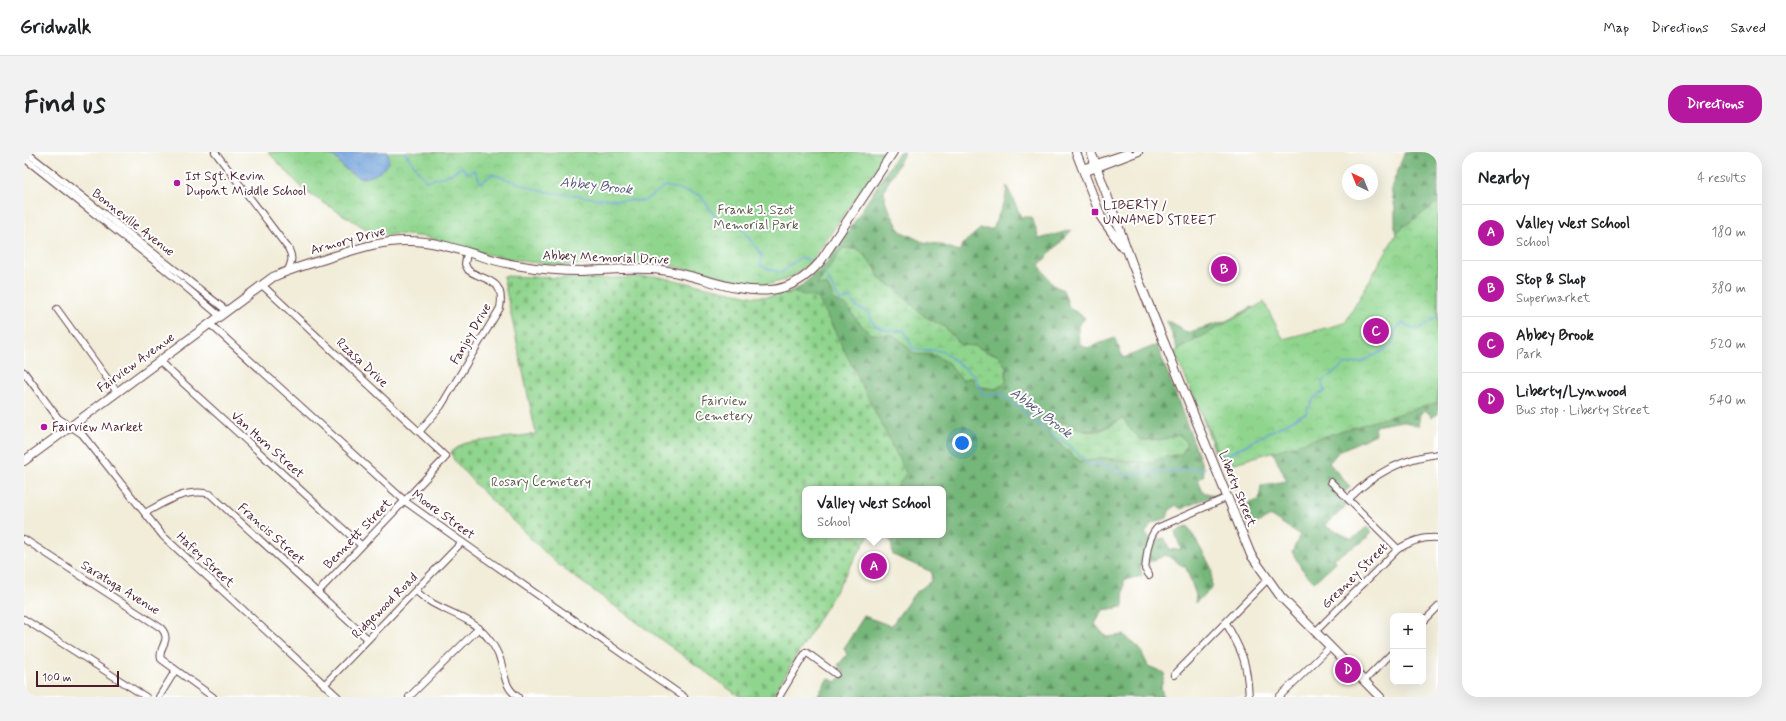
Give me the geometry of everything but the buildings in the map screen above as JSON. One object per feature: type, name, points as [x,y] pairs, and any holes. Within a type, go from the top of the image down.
[{"type":"main road","name":"Abbey Memorial Drive","points":[[467,253],[497,262],[530,267],[580,271],[651,269],[672,272],[746,289],[777,289],[804,277],[822,259],[893,152]]},
{"type":"main road","name":"Liberty Street","points":[[1076,152],[1101,217],[1129,255]]},
{"type":"main road","name":"Liberty Street","points":[[1091,152],[1129,255],[1251,555],[1267,580],[1289,606],[1364,681],[1376,696]]},
{"type":"main road","name":"Armory Drive","points":[[262,285],[273,277],[288,270],[354,249],[391,241],[424,242],[467,253]]},
{"type":"main road","name":"Fairview Avenue","points":[[24,461],[262,285]]},
{"type":"street","name":"Bonneville Avenue","points":[[26,152],[223,313]]},
{"type":"street","points":[[215,152],[288,248],[292,255],[292,261],[288,270]]},
{"type":"street","points":[[1096,166],[1129,152]]},
{"type":"street","points":[[1083,170],[1139,152]]},
{"type":"street","name":"Bonneville Avenue","points":[[24,158],[223,313]]},
{"type":"street","name":"Fanjoy Drive","points":[[420,431],[441,406],[500,308],[500,298],[496,285],[488,278],[468,270],[465,264],[467,253]]},
{"type":"street","name":"Rzasa Drive","points":[[262,285],[420,431],[446,457]]},
{"type":"street","points":[[57,309],[117,392]]},
{"type":"street","name":"Moore Street","points":[[210,324],[406,502],[684,697]]},
{"type":"street","name":"Van Horn Street","points":[[159,361],[362,545]]},
{"type":"street","name":"Hafey Street","points":[[24,372],[58,418],[82,434],[163,536],[338,697]]},
{"type":"street","points":[[1349,499],[1366,483],[1386,470],[1410,459],[1438,454]]},
{"type":"street","name":"Bennett Street","points":[[318,592],[362,545],[406,502],[446,457]]},
{"type":"street","points":[[1331,482],[1398,549]]},
{"type":"street","name":"Francis Street","points":[[145,513],[166,500],[194,492],[210,494],[368,639]]},
{"type":"street","points":[[1149,575],[1145,569],[1148,547],[1152,534],[1157,528],[1228,497]]},
{"type":"street","name":"Greaney Street","points":[[1315,632],[1398,549],[1413,540],[1438,538]]},
{"type":"street","name":"Saratoga Avenue","points":[[24,539],[161,628],[166,633],[166,638],[160,658],[175,671],[213,697]]},
{"type":"street","name":"Ridgewood Road","points":[[324,685],[462,542]]},
{"type":"street","points":[[1174,675],[1267,580]]},
{"type":"street","points":[[416,591],[431,604],[462,616],[479,628],[494,647],[500,659],[506,683],[511,691],[518,697]]},
{"type":"street","points":[[1426,619],[1438,607]]},
{"type":"street","points":[[24,619],[146,697]]},
{"type":"street","points":[[1226,623],[1244,658],[1248,671],[1249,697]]},
{"type":"street","points":[[409,697],[479,628]]},
{"type":"street","points":[[1279,697],[1330,647]]},
{"type":"street","points":[[779,697],[806,652],[836,674]]},
{"type":"street","points":[[1364,681],[1390,655]]},
{"type":"street","points":[[159,697],[175,671]]},
{"type":"green space","name":"Frank J. Szot Memorial Park","points":[[268,152],[888,152],[810,263],[790,278],[765,285],[744,282],[655,262],[561,265],[528,262],[486,254],[427,237],[396,234],[378,236],[306,192]]},
{"type":"green space","points":[[899,152],[905,152],[884,190],[886,203],[900,231],[923,242],[939,244],[959,251],[964,243],[980,229],[992,229],[1005,201],[1007,186],[1021,217],[1032,217],[1039,239],[1072,230],[1039,265],[1053,285],[1063,290],[1069,307],[1085,318],[1078,326],[1079,343],[1087,348],[1115,338],[1123,358],[1157,345],[1201,462],[1204,475],[1198,480],[1203,492],[1214,495],[1181,509],[1176,505],[1169,511],[1167,518],[1151,524],[1145,534],[1154,541],[1164,538],[1170,550],[1181,549],[1175,532],[1188,526],[1212,569],[1211,589],[1195,603],[1196,595],[1186,568],[1166,555],[1140,566],[1142,576],[1124,580],[1123,607],[1103,610],[1095,624],[1106,637],[1124,635],[1140,649],[1148,666],[1165,673],[1161,686],[1163,697],[817,697],[828,678],[836,682],[845,673],[838,665],[847,655],[844,648],[864,616],[891,626],[914,594],[931,581],[932,572],[893,555],[891,541],[888,538],[946,538],[946,486],[834,486],[843,464],[830,452],[821,440],[804,428],[781,432],[782,466],[770,508],[779,541],[791,542],[802,537],[817,538],[806,554],[784,575],[762,579],[748,569],[758,544],[755,490],[757,431],[771,409],[773,378],[764,351],[753,346],[724,340],[708,323],[692,299],[694,287],[757,299],[782,295],[799,288],[825,265]],"holes":[[[843,248],[860,250],[875,268],[880,279],[893,287],[924,316],[944,327],[961,345],[975,346],[999,356],[1006,367],[1006,382],[996,389],[977,386],[973,377],[962,380],[947,362],[934,355],[915,354],[894,335],[870,334],[856,319],[847,306],[836,302],[827,285],[818,285]],[[1123,418],[1129,428],[1141,440],[1160,440],[1179,435],[1187,442],[1182,454],[1166,456],[1151,463],[1103,458],[1079,461],[1050,436],[1048,427],[1053,423],[1065,422],[1079,430],[1098,431]]]},
{"type":"green space","points":[[1405,152],[1438,152],[1438,414],[1432,417],[1425,410],[1420,414],[1418,426],[1402,421],[1375,426],[1376,434],[1339,451],[1329,463],[1350,487],[1339,498],[1347,505],[1325,526],[1352,539],[1367,527],[1372,533],[1362,542],[1334,558],[1336,562],[1314,582],[1302,569],[1292,552],[1300,535],[1271,516],[1250,527],[1241,506],[1259,500],[1261,485],[1287,481],[1270,446],[1235,459],[1216,455],[1167,321],[1180,327],[1186,333],[1226,321],[1252,307],[1266,313],[1285,342],[1347,326],[1398,241],[1395,230],[1395,208],[1391,188]]},
{"type":"green space","points":[[1438,202],[1438,402],[1225,466],[1174,352],[1264,302],[1283,339],[1345,323],[1398,231]]},
{"type":"green space","points":[[843,248],[860,250],[875,268],[880,279],[893,287],[924,316],[944,327],[961,345],[975,346],[999,356],[1006,367],[1006,382],[996,389],[976,386],[973,377],[962,380],[947,362],[934,355],[915,354],[894,335],[870,334],[856,319],[847,306],[836,302],[827,285],[817,285]]},
{"type":"green space","name":"Fairview Cemetery","points":[[503,276],[595,279],[655,276],[755,297],[774,296],[791,292],[818,298],[906,473],[898,486],[802,486],[802,538],[867,538],[772,697],[740,697],[557,564],[476,485],[454,460],[451,452],[463,444],[471,442],[536,434]]},
{"type":"green space","points":[[1123,418],[1129,428],[1141,440],[1160,440],[1179,435],[1187,442],[1182,454],[1166,456],[1151,463],[1103,458],[1079,461],[1050,436],[1048,426],[1061,422],[1090,432],[1108,427]]},
{"type":"water","points":[[321,152],[387,152],[389,157],[388,162],[381,171],[365,178],[360,178],[345,169],[334,156]]},
{"type":"waterway","name":"Abbey Brook","points":[[403,152],[426,181],[449,175],[462,167],[467,173],[474,170],[481,183],[492,174],[541,191],[602,199],[644,201],[665,186],[700,195],[723,227],[736,222],[762,255],[761,266],[781,273],[799,258],[810,260]]},
{"type":"waterway","name":"Abbey Brook","points":[[825,274],[840,301],[851,298],[855,306],[869,313],[875,326],[889,331],[904,330],[913,349],[942,351],[975,376],[983,395],[1002,394],[1054,437],[1065,442],[1090,465],[1103,464],[1125,475],[1205,468]]},
{"type":"waterway","name":"Abbey Brook","points":[[1223,457],[1306,413],[1314,398],[1325,391],[1322,382],[1344,365],[1362,362],[1393,345],[1395,331],[1402,323],[1418,330],[1438,316]]},
{"type":"place","name":"Ist Sgt. Kevin Dupont Middle School","points":[[177,183]]},
{"type":"place","name":"LIBERTY / UNNAMED STREET","points":[[1095,212]]},
{"type":"place","name":"Stop & Shop","points":[[1224,269]]},
{"type":"place","name":"Abbey Brook","points":[[1376,331]]},
{"type":"place","name":"Fairview Market","points":[[44,427]]},
{"type":"place","name":"Valley West School","points":[[874,566]]},
{"type":"place","name":"Liberty/Lynwood","points":[[1348,670]]},
{"type":"park label","name":"Rosary Cemetery","points":[[541,482]]}]
